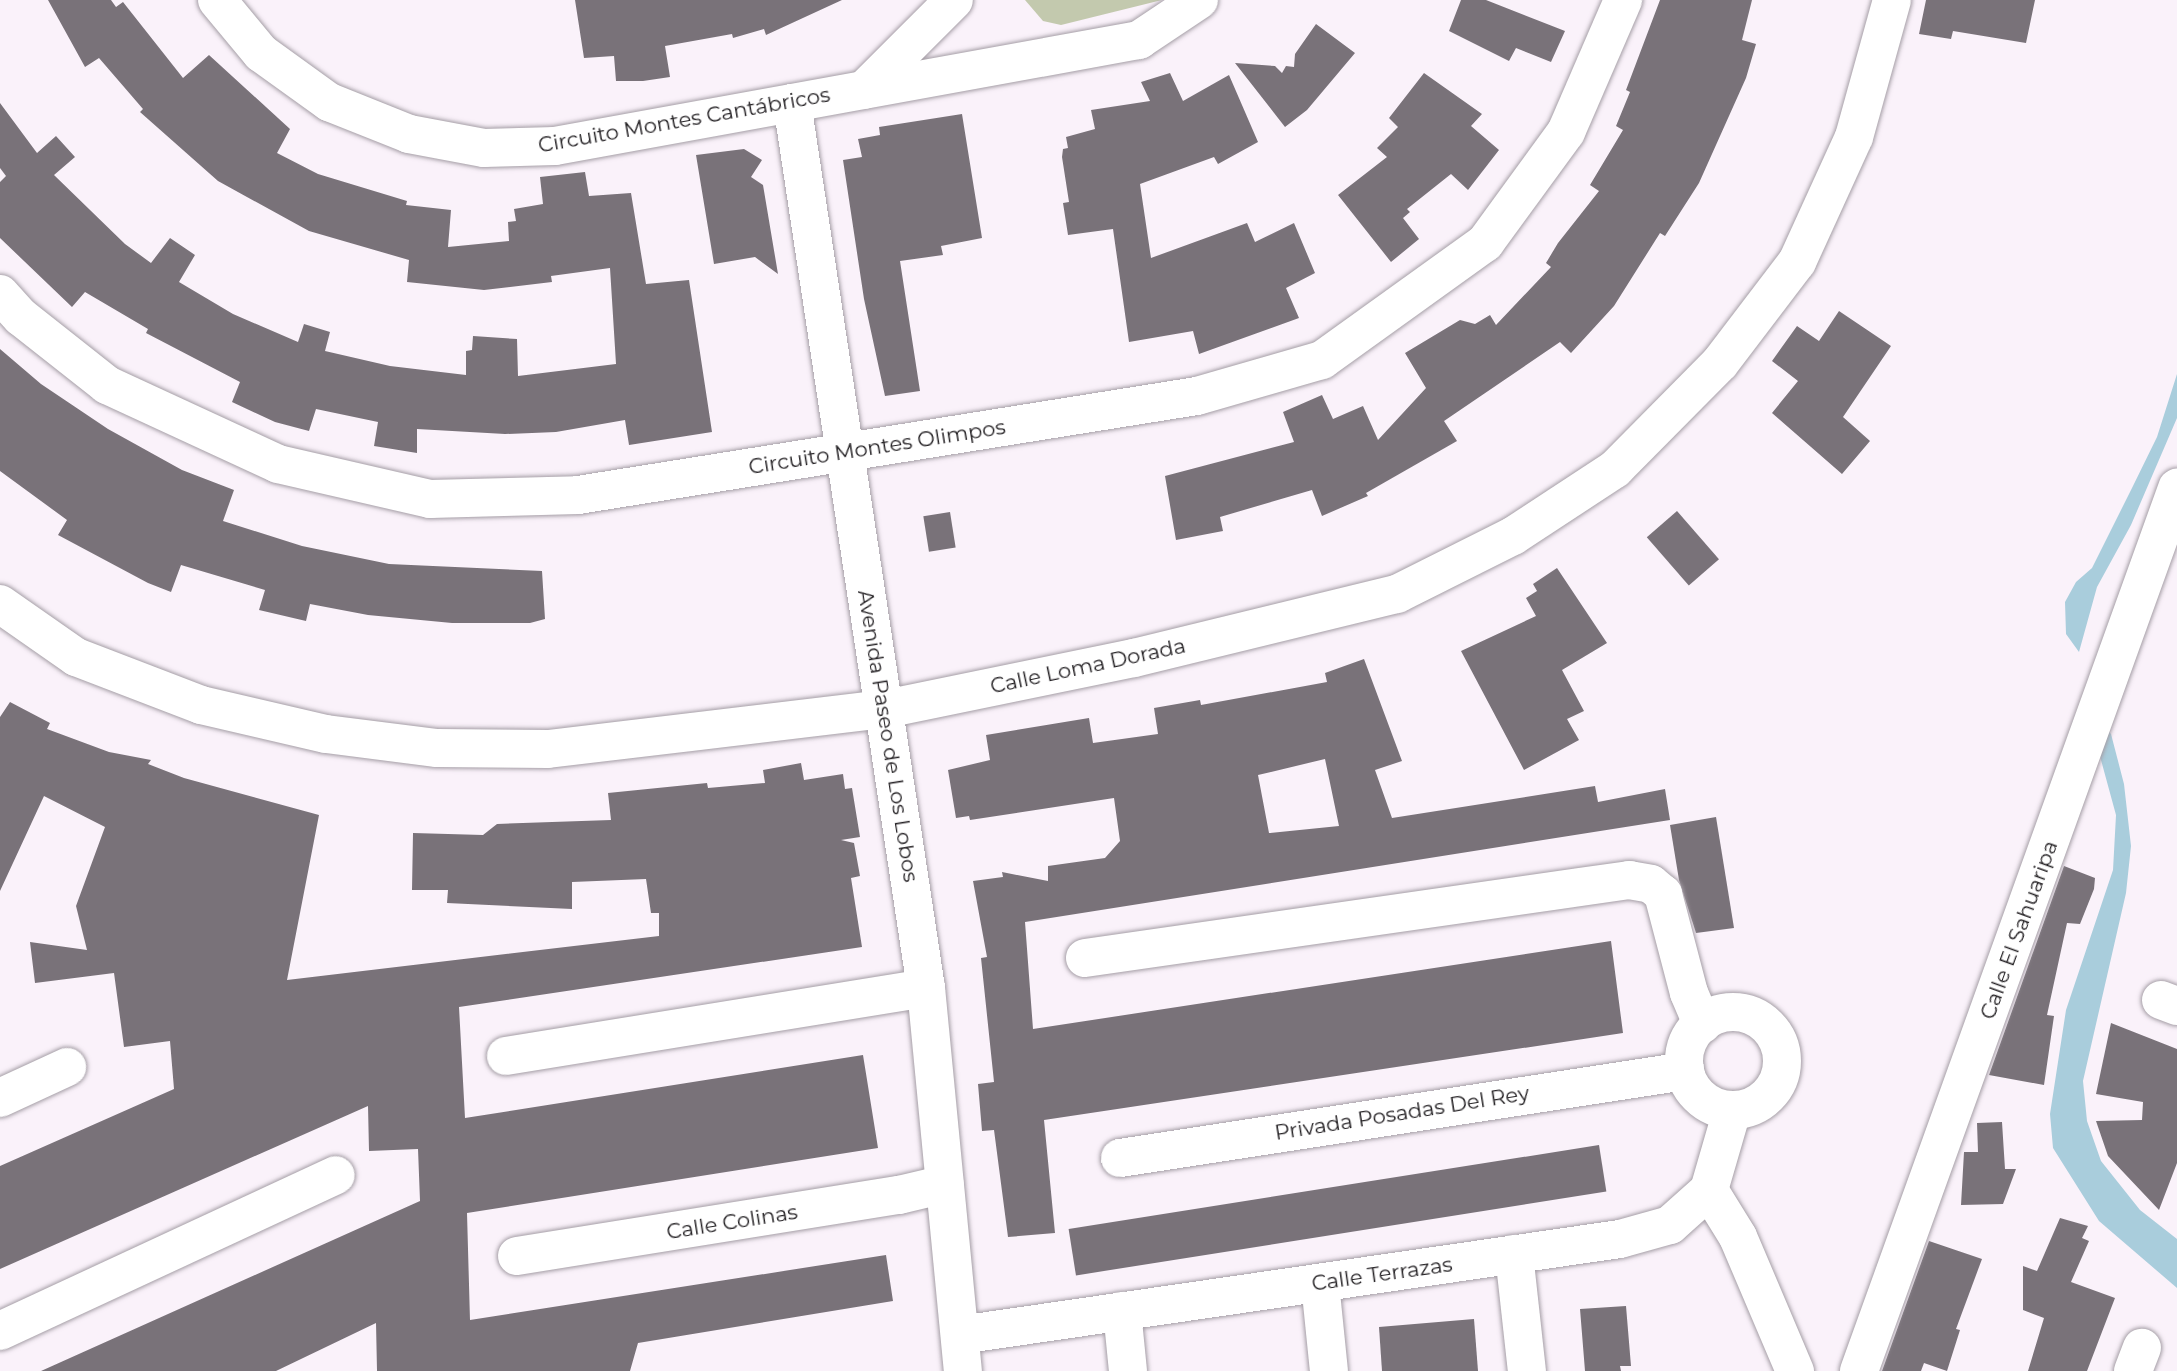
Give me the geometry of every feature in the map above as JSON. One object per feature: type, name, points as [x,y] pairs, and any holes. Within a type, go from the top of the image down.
[{"type":"street","name":"Circuito Montes Cantábricos","points":[[217,0],[261,52],[329,102],[409,134],[484,148],[555,146],[1139,40],[1199,0]]},
{"type":"street","points":[[864,90],[954,0]]},
{"type":"street","name":"Circuito Montes Olimpos","points":[[0,294],[21,317],[107,385],[278,464],[430,499],[578,495],[1197,396],[1322,360],[1485,243],[1566,132],[1623,0]]},
{"type":"street","name":"Calle Loma Dorada","points":[[0,604],[76,657],[201,705],[326,734],[437,748],[548,749],[885,709],[1134,658],[1397,594],[1513,536],[1615,469],[1720,363],[1797,262],[1854,137],[1892,0]]},
{"type":"street","name":"Avenida Paseo de Los Lobos","points":[[792,103],[926,988],[961,1353]]},
{"type":"street","name":"Calle El Sahuaripa","points":[[1859,1371],[2177,488]]},
{"type":"street","points":[[1086,958],[1629,880],[1651,884],[1663,894],[1689,993],[1702,1024]]},
{"type":"street","points":[[506,1056],[926,988]]},
{"type":"street","points":[[1744,1013],[1759,1019],[1779,1044],[1783,1059],[1773,1090],[1762,1102],[1732,1111],[1701,1100],[1685,1071],[1685,1049],[1702,1024],[1720,1014],[1744,1013]]},
{"type":"street","points":[[0,1098],[67,1067]]},
{"type":"street","name":"Privada Posadas Del Rey","points":[[1120,1158],[1685,1071]]},
{"type":"street","points":[[1732,1111],[1709,1190],[1738,1237],[1796,1371]]},
{"type":"street","points":[[0,1331],[336,1175]]},
{"type":"street","name":"Calle Colinas","points":[[517,1256],[899,1195],[945,1184]]},
{"type":"street","name":"Calle Terrazas","points":[[961,1353],[1122,1311],[1620,1239],[1670,1225],[1709,1190]]},
{"type":"street","points":[[1514,1254],[1527,1371]]},
{"type":"street","points":[[1320,1283],[1329,1371]]},
{"type":"street","points":[[1122,1311],[1128,1371]]},
{"type":"green space","points":[[1025,0],[1162,0],[1061,25],[1043,21]]},
{"type":"water","points":[[2177,374],[2177,418],[2131,525],[2097,587],[2079,652],[2066,634],[2065,602],[2076,582],[2092,568],[2132,488],[2157,437]]},
{"type":"water","points":[[2102,724],[2111,734],[2124,784],[2131,846],[2126,893],[2083,1081],[2087,1121],[2101,1161],[2140,1210],[2177,1239],[2177,1288],[2099,1221],[2053,1148],[2050,1114],[2066,1010],[2113,870],[2116,815],[2098,749]]},
{"type":"building","points":[[48,0],[111,0],[116,7],[123,2],[183,78],[209,55],[290,129],[277,153],[318,174],[407,201],[406,205],[451,210],[448,247],[509,241],[508,222],[516,221],[514,209],[543,204],[540,177],[585,172],[589,196],[631,193],[646,284],[689,280],[712,432],[629,445],[625,420],[556,432],[505,434],[417,429],[417,453],[374,446],[378,422],[316,409],[309,431],[275,422],[232,402],[240,382],[146,333],[148,329],[85,292],[72,307],[0,238],[0,182],[6,176],[0,168],[0,103],[37,153],[56,136],[75,157],[54,175],[125,244],[151,263],[170,238],[195,255],[179,282],[233,314],[298,342],[304,324],[330,332],[325,351],[390,366],[466,375],[466,351],[472,350],[473,336],[517,339],[518,376],[616,364],[610,268],[551,276],[552,282],[484,290],[407,282],[409,260],[309,231],[218,181],[140,112],[143,109],[99,58],[85,67]]},
{"type":"building","points":[[575,0],[842,0],[766,35],[764,29],[733,38],[732,34],[665,46],[670,77],[616,81],[614,56],[584,58]]},
{"type":"building","points":[[1461,0],[1486,0],[1565,31],[1551,62],[1516,48],[1509,61],[1449,31]]},
{"type":"building","points":[[1660,0],[1752,0],[1742,40],[1756,44],[1746,78],[1699,183],[1665,236],[1660,233],[1614,306],[1571,353],[1560,342],[1444,421],[1457,441],[1366,493],[1368,496],[1322,516],[1312,490],[1220,517],[1223,531],[1176,540],[1165,476],[1294,442],[1283,412],[1322,395],[1333,419],[1363,406],[1378,440],[1426,388],[1405,353],[1460,320],[1475,324],[1490,315],[1496,325],[1551,267],[1546,263],[1558,243],[1599,191],[1590,185],[1623,130],[1616,126],[1630,92],[1626,90]]},
{"type":"building","points":[[1926,0],[2035,0],[2026,43],[1953,31],[1951,39],[1919,34]]},
{"type":"building","points":[[1316,24],[1355,53],[1307,110],[1285,127],[1235,63],[1275,66],[1282,73],[1286,66],[1294,67],[1295,54]]},
{"type":"building","points":[[1170,73],[1183,101],[1229,75],[1258,142],[1218,164],[1214,157],[1140,184],[1151,258],[1247,223],[1255,242],[1294,223],[1315,273],[1286,288],[1299,318],[1199,354],[1193,331],[1129,342],[1113,229],[1068,235],[1063,203],[1069,202],[1062,157],[1063,149],[1068,148],[1066,137],[1095,129],[1091,110],[1150,101],[1141,82]]},
{"type":"building","points":[[1424,73],[1482,114],[1471,126],[1499,150],[1468,190],[1451,174],[1407,209],[1410,212],[1403,218],[1419,239],[1391,262],[1338,195],[1387,157],[1377,148],[1398,127],[1389,118]]},
{"type":"building","points":[[962,114],[982,238],[941,246],[943,255],[900,261],[920,391],[885,396],[864,299],[843,160],[862,157],[858,139],[880,135],[879,127]]},
{"type":"building","points":[[744,149],[762,160],[751,177],[763,185],[778,274],[755,257],[714,264],[696,155]]},
{"type":"building","points":[[1839,311],[1891,346],[1843,417],[1870,441],[1842,474],[1772,413],[1798,381],[1772,361],[1797,326],[1819,341]]},
{"type":"building","points":[[0,349],[41,384],[108,429],[182,470],[234,490],[223,521],[302,546],[389,564],[542,571],[545,619],[530,623],[452,623],[368,615],[310,604],[306,621],[259,610],[265,590],[181,565],[171,592],[148,583],[58,535],[67,520],[0,471]]},
{"type":"building","points":[[1677,511],[1719,559],[1689,586],[1647,537]]},
{"type":"building","points":[[950,512],[956,548],[929,552],[923,516]]},
{"type":"building","points":[[1557,568],[1607,643],[1562,670],[1584,711],[1567,719],[1579,740],[1524,770],[1461,651],[1536,616],[1526,598],[1537,591],[1533,584]]},
{"type":"building","points":[[1364,659],[1402,761],[1375,770],[1392,818],[1595,786],[1598,802],[1665,789],[1670,820],[1025,922],[1033,1029],[1611,941],[1623,1033],[1044,1120],[1055,1233],[1008,1237],[994,1130],[982,1131],[978,1084],[994,1082],[981,958],[987,957],[973,881],[1003,877],[1002,872],[1048,881],[1048,866],[1105,858],[1120,841],[1114,798],[970,820],[969,816],[956,818],[948,770],[990,760],[986,735],[1089,718],[1093,743],[1158,734],[1154,708],[1200,700],[1201,705],[1327,682],[1325,673]],"holes":[[[1325,759],[1339,826],[1269,833],[1258,775]]]},
{"type":"building","points":[[10,702],[50,723],[47,729],[109,752],[151,760],[148,764],[184,778],[319,815],[287,980],[659,936],[659,913],[651,913],[646,879],[572,882],[572,909],[447,903],[448,890],[412,890],[413,833],[483,835],[497,824],[611,820],[608,793],[707,783],[708,788],[765,783],[763,770],[801,763],[804,780],[843,774],[845,789],[852,788],[860,837],[841,840],[854,843],[860,876],[851,878],[862,947],[459,1007],[465,1118],[863,1055],[878,1148],[467,1213],[470,1320],[886,1255],[893,1301],[638,1343],[630,1371],[377,1371],[376,1323],[276,1371],[41,1371],[420,1201],[418,1149],[369,1151],[368,1106],[0,1269],[0,1166],[174,1089],[170,1041],[124,1047],[114,973],[35,983],[30,942],[87,950],[76,906],[105,827],[44,796],[0,891],[0,717]]},
{"type":"building","points":[[1716,817],[1734,928],[1696,933],[1679,880],[1670,825]]},
{"type":"building","points":[[2064,866],[2095,878],[2094,889],[2080,924],[2067,923],[2047,1015],[2054,1016],[2044,1085],[1989,1075]]},
{"type":"building","points":[[2111,1023],[2177,1049],[2177,1163],[2159,1210],[2108,1156],[2096,1121],[2142,1120],[2143,1102],[2096,1094]]},
{"type":"building","points":[[2002,1122],[2005,1169],[2016,1169],[2003,1204],[1961,1205],[1964,1152],[1978,1152],[1977,1123]]},
{"type":"building","points":[[1599,1145],[1606,1191],[1076,1275],[1069,1229]]},
{"type":"building","points":[[2060,1218],[2088,1226],[2082,1238],[2089,1241],[2071,1282],[2115,1298],[2087,1371],[2028,1371],[2044,1318],[2023,1310],[2023,1266],[2037,1271]]},
{"type":"building","points":[[1929,1241],[1982,1259],[1956,1329],[1960,1330],[1947,1371],[1924,1363],[1921,1371],[1882,1371]]},
{"type":"building","points":[[1626,1306],[1631,1366],[1620,1366],[1621,1371],[1585,1371],[1580,1309]]},
{"type":"building","points":[[1474,1319],[1478,1371],[1382,1371],[1379,1327]]}]
